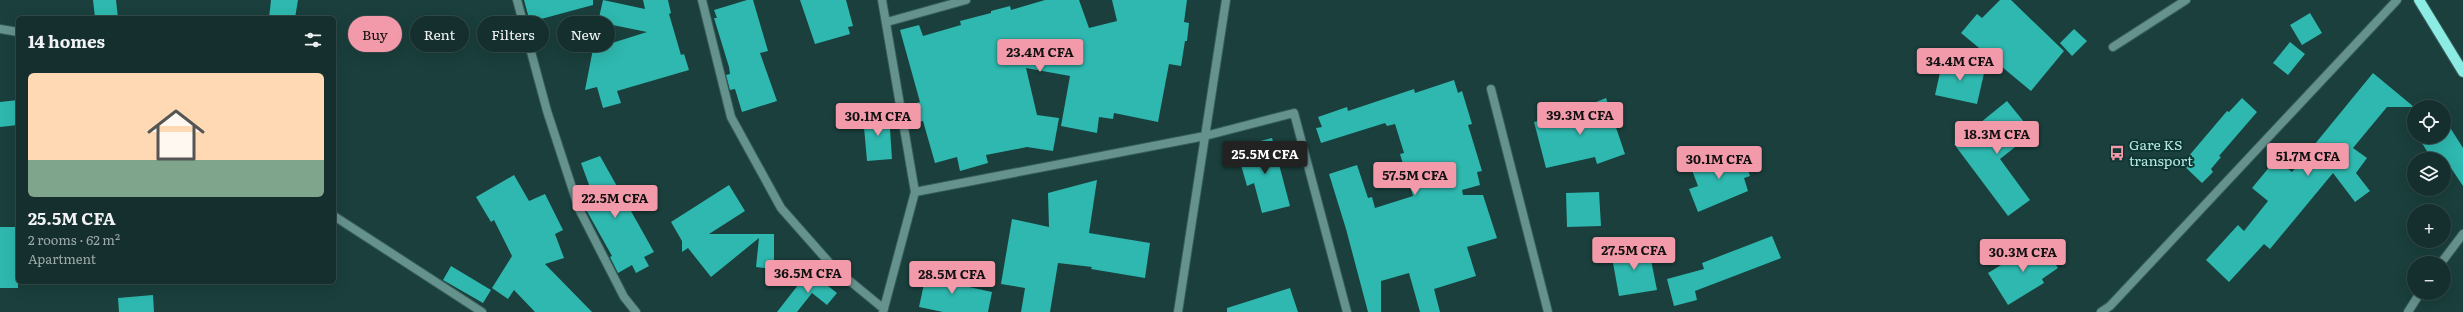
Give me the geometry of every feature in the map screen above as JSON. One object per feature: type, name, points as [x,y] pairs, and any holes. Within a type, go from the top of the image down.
[{"type":"main road","points":[[2419,0],[2463,72]]},
{"type":"street","points":[[517,0],[547,110],[579,209],[624,297],[636,312]]},
{"type":"street","points":[[702,0],[731,118],[781,208],[834,268],[884,310],[915,192],[887,22],[882,0]]},
{"type":"street","points":[[887,22],[966,0]]},
{"type":"street","points":[[1178,312],[1226,0]]},
{"type":"street","points":[[2112,47],[2186,0]]},
{"type":"street","points":[[2101,312],[2110,306],[2397,0]]},
{"type":"street","points":[[0,29],[16,32]]},
{"type":"street","points":[[1491,89],[1548,312]]},
{"type":"street","points":[[915,192],[1205,136],[1294,113],[1347,312]]},
{"type":"street","points":[[336,217],[482,312]]},
{"type":"street","points":[[2446,256],[2463,234]]},
{"type":"street","points":[[2408,312],[2416,300]]},
{"type":"building","points":[[93,0],[116,0],[118,16],[95,16]]},
{"type":"building","points":[[271,0],[298,0],[295,16],[269,16]]},
{"type":"building","points":[[524,0],[593,0],[593,5],[549,17],[528,16]]},
{"type":"building","points":[[603,0],[645,9],[643,0],[668,0],[671,13],[669,14],[681,55],[684,54],[689,70],[617,91],[621,103],[603,108],[597,87],[585,90],[592,52],[615,52],[615,42],[647,32],[615,25],[615,16],[599,16]]},
{"type":"building","points":[[747,0],[753,0],[768,51],[760,53],[777,101],[742,112],[735,89],[730,90],[726,75],[730,74],[729,67],[714,18],[717,18],[714,10]]},
{"type":"building","points":[[800,0],[846,0],[853,26],[848,27],[850,34],[815,44]]},
{"type":"building","points":[[1045,0],[1079,0],[1089,28],[1117,21],[1112,0],[1187,0],[1184,22],[1189,23],[1187,41],[1185,41],[1181,66],[1169,64],[1158,122],[1114,113],[1113,119],[1099,117],[1097,133],[1061,126],[1070,76],[1026,68],[1037,115],[1059,118],[1053,151],[1027,147],[986,155],[988,163],[960,171],[957,157],[935,163],[923,121],[919,122],[914,104],[920,102],[900,30],[919,25],[923,36],[961,25],[960,21],[991,13],[991,11],[1010,6],[1011,10]]},
{"type":"building","points":[[2000,0],[2011,0],[2064,51],[2031,91],[1961,33],[1977,14],[1982,18]]},
{"type":"building","points":[[2310,13],[2322,33],[2302,45],[2290,25]]},
{"type":"building","points":[[2074,29],[2087,41],[2072,56],[2060,43]]},
{"type":"building","points":[[2290,42],[2305,54],[2288,75],[2273,63]]},
{"type":"building","points":[[1943,59],[1985,69],[1977,104],[1935,95]]},
{"type":"building","points":[[2373,73],[2407,101],[2407,107],[2387,107],[2353,148],[2367,158],[2356,173],[2370,191],[2355,202],[2333,173],[2270,249],[2264,244],[2229,282],[2206,260],[2238,225],[2244,231],[2268,201],[2252,188],[2276,159],[2292,172]]},
{"type":"building","points":[[1454,80],[1458,93],[1462,91],[1472,124],[1468,125],[1482,171],[1477,172],[1480,185],[1462,190],[1463,195],[1483,195],[1497,238],[1467,247],[1476,276],[1434,289],[1440,312],[1420,312],[1409,273],[1381,281],[1381,312],[1368,312],[1346,229],[1329,174],[1357,165],[1368,198],[1372,197],[1375,208],[1413,196],[1400,154],[1404,153],[1395,124],[1387,126],[1385,123],[1321,143],[1316,128],[1322,127],[1318,117],[1347,107],[1348,111],[1414,89],[1415,93]]},
{"type":"building","points":[[1606,98],[1625,154],[1597,164],[1595,157],[1546,168],[1534,122],[1566,114]]},
{"type":"building","points":[[2242,98],[2257,112],[2219,156],[2221,157],[2211,169],[2213,172],[2202,183],[2182,164],[2227,111],[2229,112]]},
{"type":"building","points":[[16,100],[16,125],[0,127],[0,102]]},
{"type":"building","points":[[2007,101],[2033,133],[2000,159],[2030,200],[2008,216],[1954,144]]},
{"type":"building","points":[[889,114],[892,159],[867,161],[863,116]]},
{"type":"building","points":[[2451,129],[2463,148],[2463,186],[2451,168],[2451,152],[2428,152],[2422,144],[2451,144]]},
{"type":"building","points":[[1272,138],[1290,206],[1262,213],[1254,183],[1247,186],[1239,158],[1248,156],[1245,145]]},
{"type":"building","points":[[1733,150],[1737,160],[1744,158],[1750,176],[1744,178],[1748,191],[1698,212],[1689,189],[1698,186],[1690,165]]},
{"type":"building","points":[[600,156],[654,252],[644,257],[649,266],[636,273],[632,265],[618,273],[610,257],[612,256],[584,206],[595,201],[581,163]]},
{"type":"building","points":[[514,175],[529,201],[545,194],[563,230],[555,234],[564,258],[545,264],[592,312],[535,312],[514,290],[508,299],[492,288],[512,256],[494,220],[491,222],[476,197]]},
{"type":"building","points":[[1097,180],[1089,233],[1150,243],[1145,278],[1091,269],[1092,267],[1058,263],[1050,312],[1021,312],[1025,288],[1001,284],[1012,219],[1049,227],[1048,193]]},
{"type":"building","points":[[729,185],[745,211],[709,234],[774,234],[774,269],[756,267],[759,238],[711,277],[688,248],[682,252],[682,241],[671,222]]},
{"type":"building","points":[[1599,192],[1601,226],[1567,227],[1566,193]]},
{"type":"building","points":[[0,227],[16,227],[16,284],[18,284],[18,288],[0,288]]},
{"type":"building","points":[[1772,236],[1781,258],[1695,291],[1697,300],[1674,306],[1667,279],[1704,269],[1702,263]]},
{"type":"building","points":[[2040,241],[2058,268],[2042,279],[2044,283],[2008,305],[1988,273]]},
{"type":"building","points":[[1648,245],[1657,290],[1619,296],[1611,252]]},
{"type":"building","points":[[451,266],[491,290],[483,303],[443,280]]},
{"type":"building","points":[[927,270],[961,274],[960,285],[992,292],[988,312],[943,312],[919,307]]},
{"type":"building","points":[[809,271],[837,293],[827,305],[812,293],[797,312],[777,312]]},
{"type":"building","points":[[1290,288],[1298,312],[1227,312],[1227,308]]},
{"type":"building","points":[[153,295],[154,312],[119,312],[118,298]]},
{"type":"place","name":"Gare KS transport","points":[[2117,153]]}]
